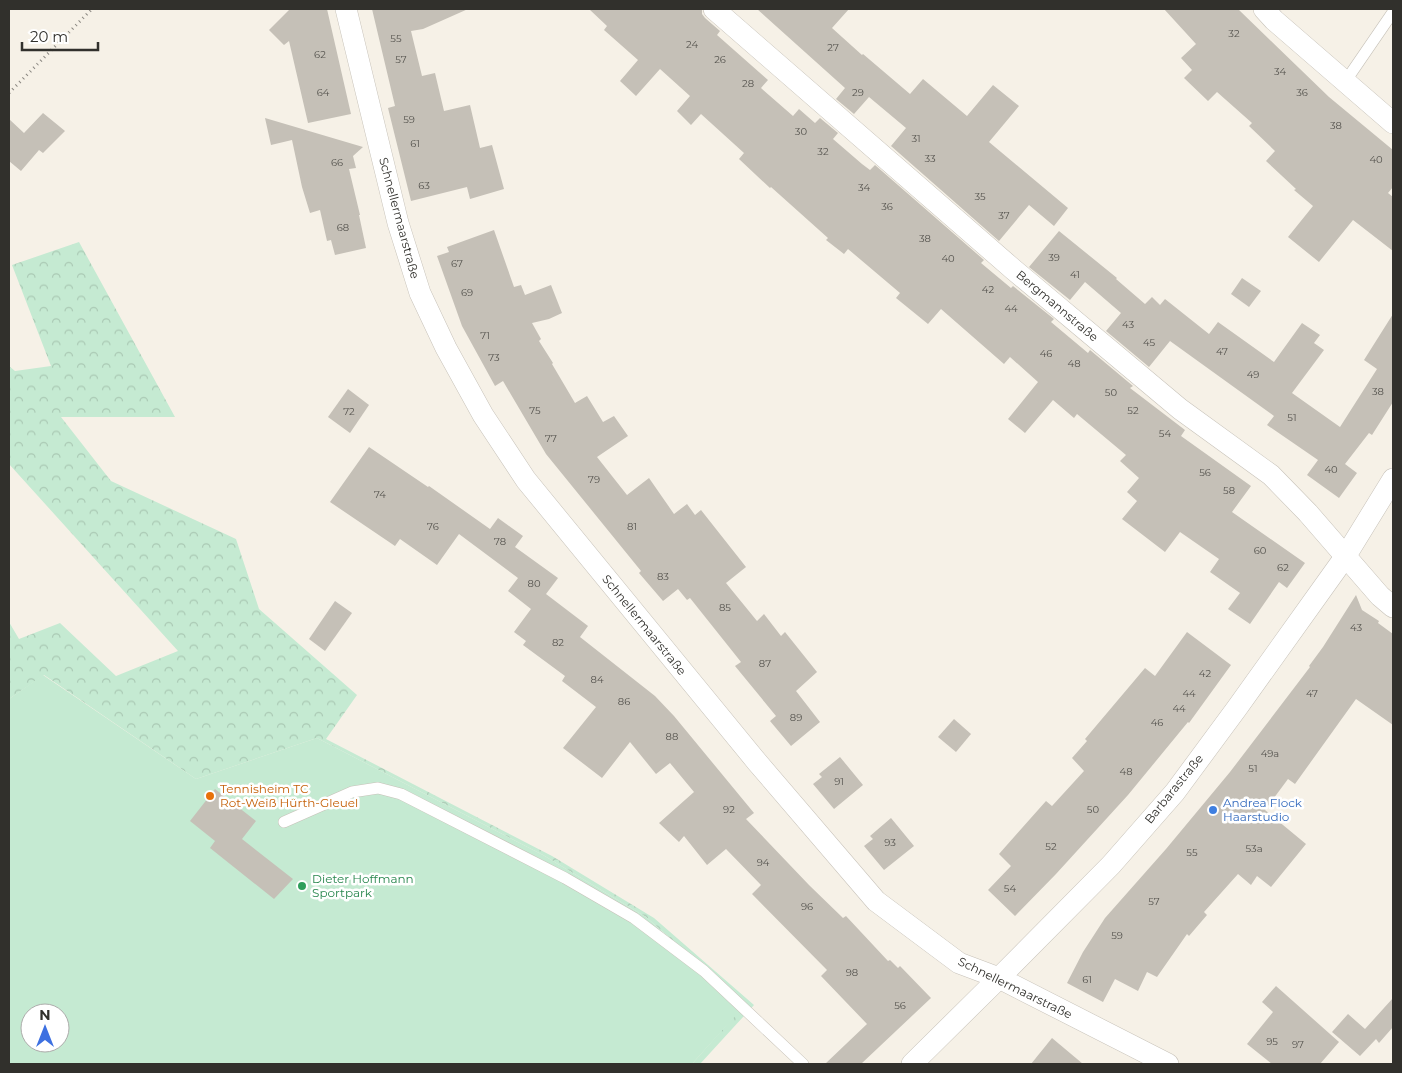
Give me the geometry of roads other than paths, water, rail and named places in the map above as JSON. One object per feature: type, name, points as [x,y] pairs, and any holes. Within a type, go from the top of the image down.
[{"type":"street","name":"Schnellermaarstraße","points":[[346,9],[398,223],[420,293],[446,348],[478,407],[526,480],[757,762],[876,902],[959,963],[999,978],[1168,1064]]},
{"type":"street","name":"Bergmannstraße","points":[[714,9],[1014,270],[1142,378],[1180,409],[1271,475],[1308,513],[1380,596],[1393,607]]},
{"type":"street","points":[[1264,9],[1274,20],[1393,123]]},
{"type":"street","name":"Barbarastraße","points":[[912,1064],[1111,864],[1175,792],[1345,557],[1393,480]]},
{"type":"lane","points":[[1345,82],[1393,12]]},
{"type":"lane","points":[[284,822],[352,792],[378,788],[401,794],[565,878],[634,918],[704,972],[803,1064]]},
{"type":"place","name":"Tennisheim TC Rot-Weiß Hürth-Gleuel","points":[[210,796]]},
{"type":"place","name":"Andrea Flock Haarstudio","points":[[1213,810]]},
{"type":"place","name":"Dieter Hoffmann Sportpark","points":[[302,886]]}]
